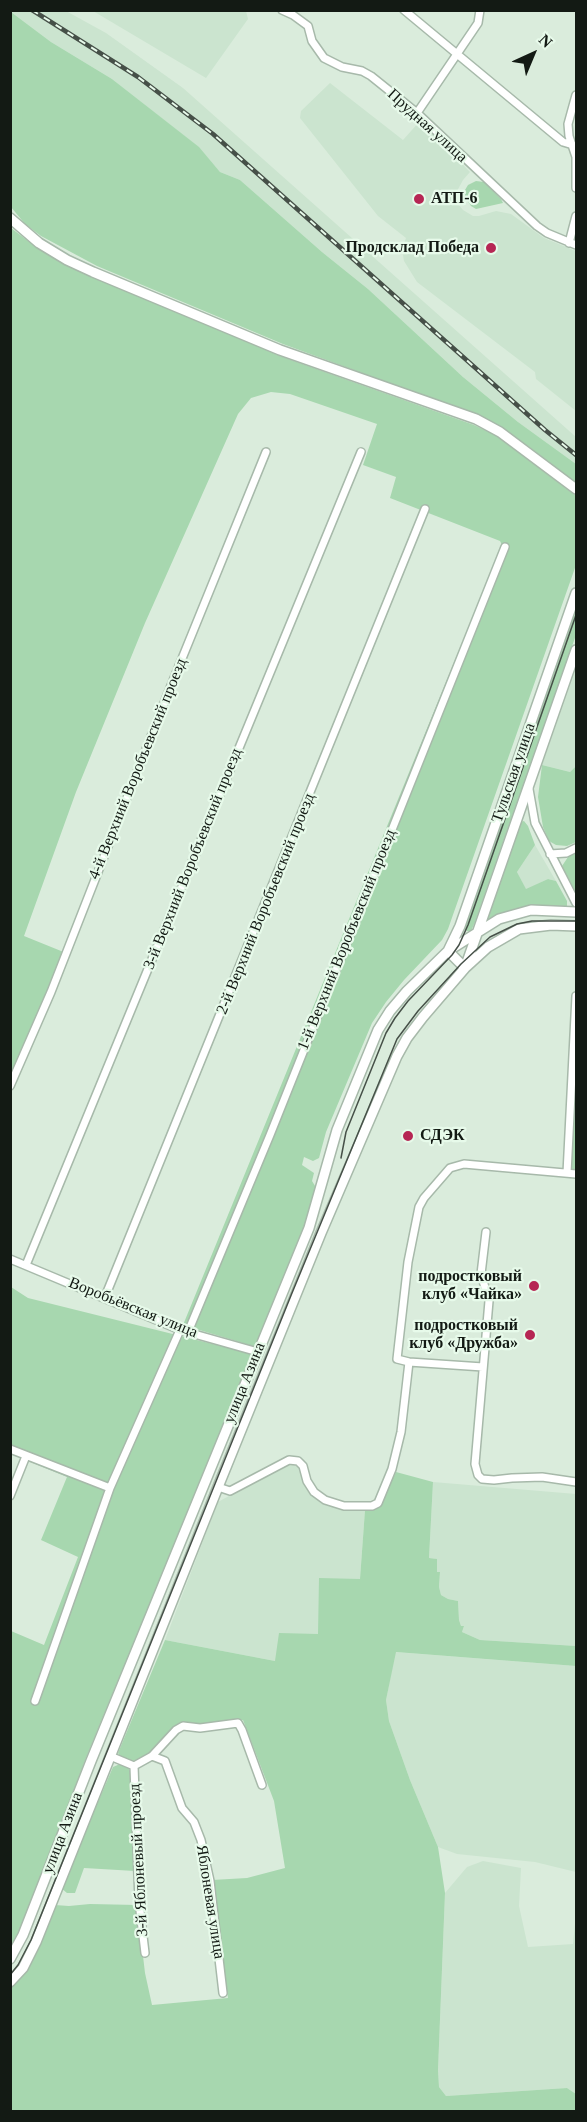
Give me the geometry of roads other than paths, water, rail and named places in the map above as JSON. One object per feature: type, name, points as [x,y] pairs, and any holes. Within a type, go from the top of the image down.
[{"type":"street","name":"Прудная улица","points":[[282,10],[308,26],[312,41],[324,58],[342,67],[362,70],[371,76],[417,113],[522,213],[547,233],[573,244]]},
{"type":"street","points":[[404,10],[563,142],[573,145]]},
{"type":"street","points":[[417,113],[478,23],[480,12]]},
{"type":"street","points":[[576,95],[568,124],[576,157],[576,188]]},
{"type":"street","points":[[573,244],[576,216]]},
{"type":"street","points":[[10,218],[39,243],[93,272],[280,350],[476,419],[500,432],[576,489]]},
{"type":"street","name":"3-й Верхний Воробъевский проезд","points":[[27,1265],[361,452]]},
{"type":"street","name":"4-й Верхний Воробъевский проезд","points":[[10,1086],[51,992],[168,693],[266,453]]},
{"type":"street","name":"2-й Верхний Воробъевский проезд","points":[[105,1297],[425,509]]},
{"type":"street","name":"1-й Верхний Воробъевский проезд","points":[[188,1332],[270,1134],[505,547]]},
{"type":"street","name":"Тульская улица","points":[[448,951],[460,926],[576,593]]},
{"type":"street","name":"Тульская улица","points":[[465,968],[576,650]]},
{"type":"street","points":[[529,789],[535,823],[576,903]]},
{"type":"street","points":[[550,854],[566,853],[576,848]]},
{"type":"street","name":"улица Азина","points":[[10,1959],[23,1935],[91,1761],[309,1228],[337,1130],[378,1030],[407,991],[448,951],[500,919],[531,910],[576,912]]},
{"type":"street","name":"улица Азина","points":[[10,1982],[23,1968],[36,1942],[218,1487],[397,1056],[407,1038],[465,968],[488,947],[519,929],[552,925],[576,926]]},
{"type":"street","points":[[448,951],[465,968]]},
{"type":"street","points":[[567,1173],[576,996]]},
{"type":"street","points":[[483,1368],[408,1362],[397,1359],[412,1238],[419,1207],[450,1168],[464,1164],[576,1174]]},
{"type":"street","points":[[325,1175],[344,1182]]},
{"type":"street","points":[[486,1232],[482,1274],[489,1301],[475,1464],[478,1475],[482,1479],[494,1480],[542,1477],[576,1482]]},
{"type":"street","name":"Воробьёвская улица","points":[[10,1258],[180,1330],[258,1352]]},
{"type":"street","points":[[35,1701],[110,1488],[180,1330]]},
{"type":"street","points":[[218,1487],[230,1491],[289,1460],[298,1461],[303,1466],[307,1481],[314,1492],[325,1500],[344,1506],[372,1506],[378,1503],[392,1469],[401,1432],[408,1362]]},
{"type":"street","points":[[10,1449],[110,1488]]},
{"type":"street","points":[[10,1496],[26,1456]]},
{"type":"street","points":[[110,1756],[134,1766],[152,1756],[176,1730],[183,1726],[200,1728],[238,1723],[262,1785]]},
{"type":"street","name":"Яблоневая улица","points":[[152,1756],[165,1761],[182,1808],[194,1822],[201,1840],[210,1881],[223,1993]]},
{"type":"street","name":"3-й Яблоневый проезд","points":[[134,1766],[139,1902],[145,1953]]},
{"type":"tram line","points":[[341,1158],[346,1132],[386,1033],[408,1001],[452,955],[468,925],[576,615]]},
{"type":"tram line","points":[[10,1975],[31,1940],[397,1039],[418,1011],[461,964],[490,937],[517,924],[532,921],[576,921]]},
{"type":"railway","points":[[32,10],[138,77],[213,134],[545,430],[576,455]]},
{"type":"place","name":"АТП-6","points":[[419,199]]},
{"type":"place","name":"Продсклад Победа","points":[[491,248]]},
{"type":"place","name":"СДЭК","points":[[408,1136]]},
{"type":"place","name":"подростковый клуб «Чайка»","points":[[534,1286]]},
{"type":"place","name":"подростковый клуб «Дружба»","points":[[530,1335]]}]
